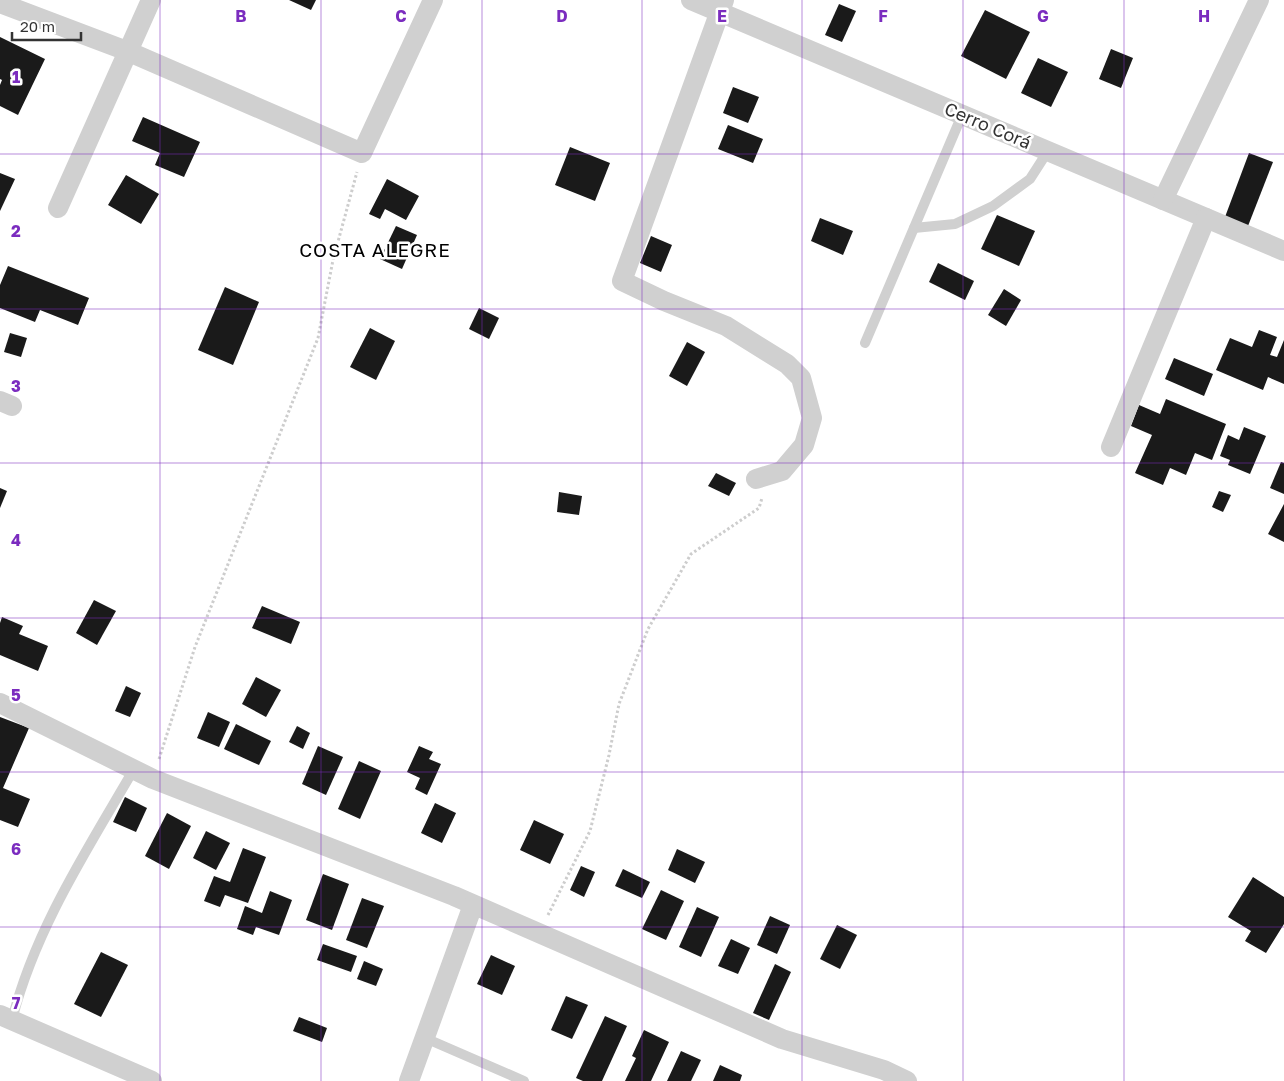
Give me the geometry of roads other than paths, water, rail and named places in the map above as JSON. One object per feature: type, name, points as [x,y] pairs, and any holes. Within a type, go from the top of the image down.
[{"type":"street","points":[[58,208],[151,0]]},
{"type":"street","points":[[0,2],[127,51],[362,152],[433,0]]},
{"type":"street","name":"Cerro Corá","points":[[691,0],[721,6],[962,115],[1284,251]]},
{"type":"street","points":[[1163,200],[1259,0]]},
{"type":"street","points":[[721,6],[622,281],[664,301],[726,326],[787,364],[801,378],[812,418],[804,445],[782,471],[756,479]]},
{"type":"street","points":[[1111,447],[1206,218]]},
{"type":"street","points":[[0,703],[153,779],[473,905],[782,1039],[884,1070],[907,1081]]},
{"type":"street","points":[[409,1081],[473,905]]},
{"type":"street","points":[[6,1017],[152,1081]]},
{"type":"lane","points":[[865,343],[962,115]]},
{"type":"lane","points":[[914,228],[955,224],[994,206],[1030,179],[1048,151]]},
{"type":"lane","points":[[6,1017],[20,989],[40,938],[65,888],[134,769]]},
{"type":"lane","points":[[425,1038],[524,1081]]},
{"type":"district","name":"COSTA ALEGRE","points":[[375,249]]}]
